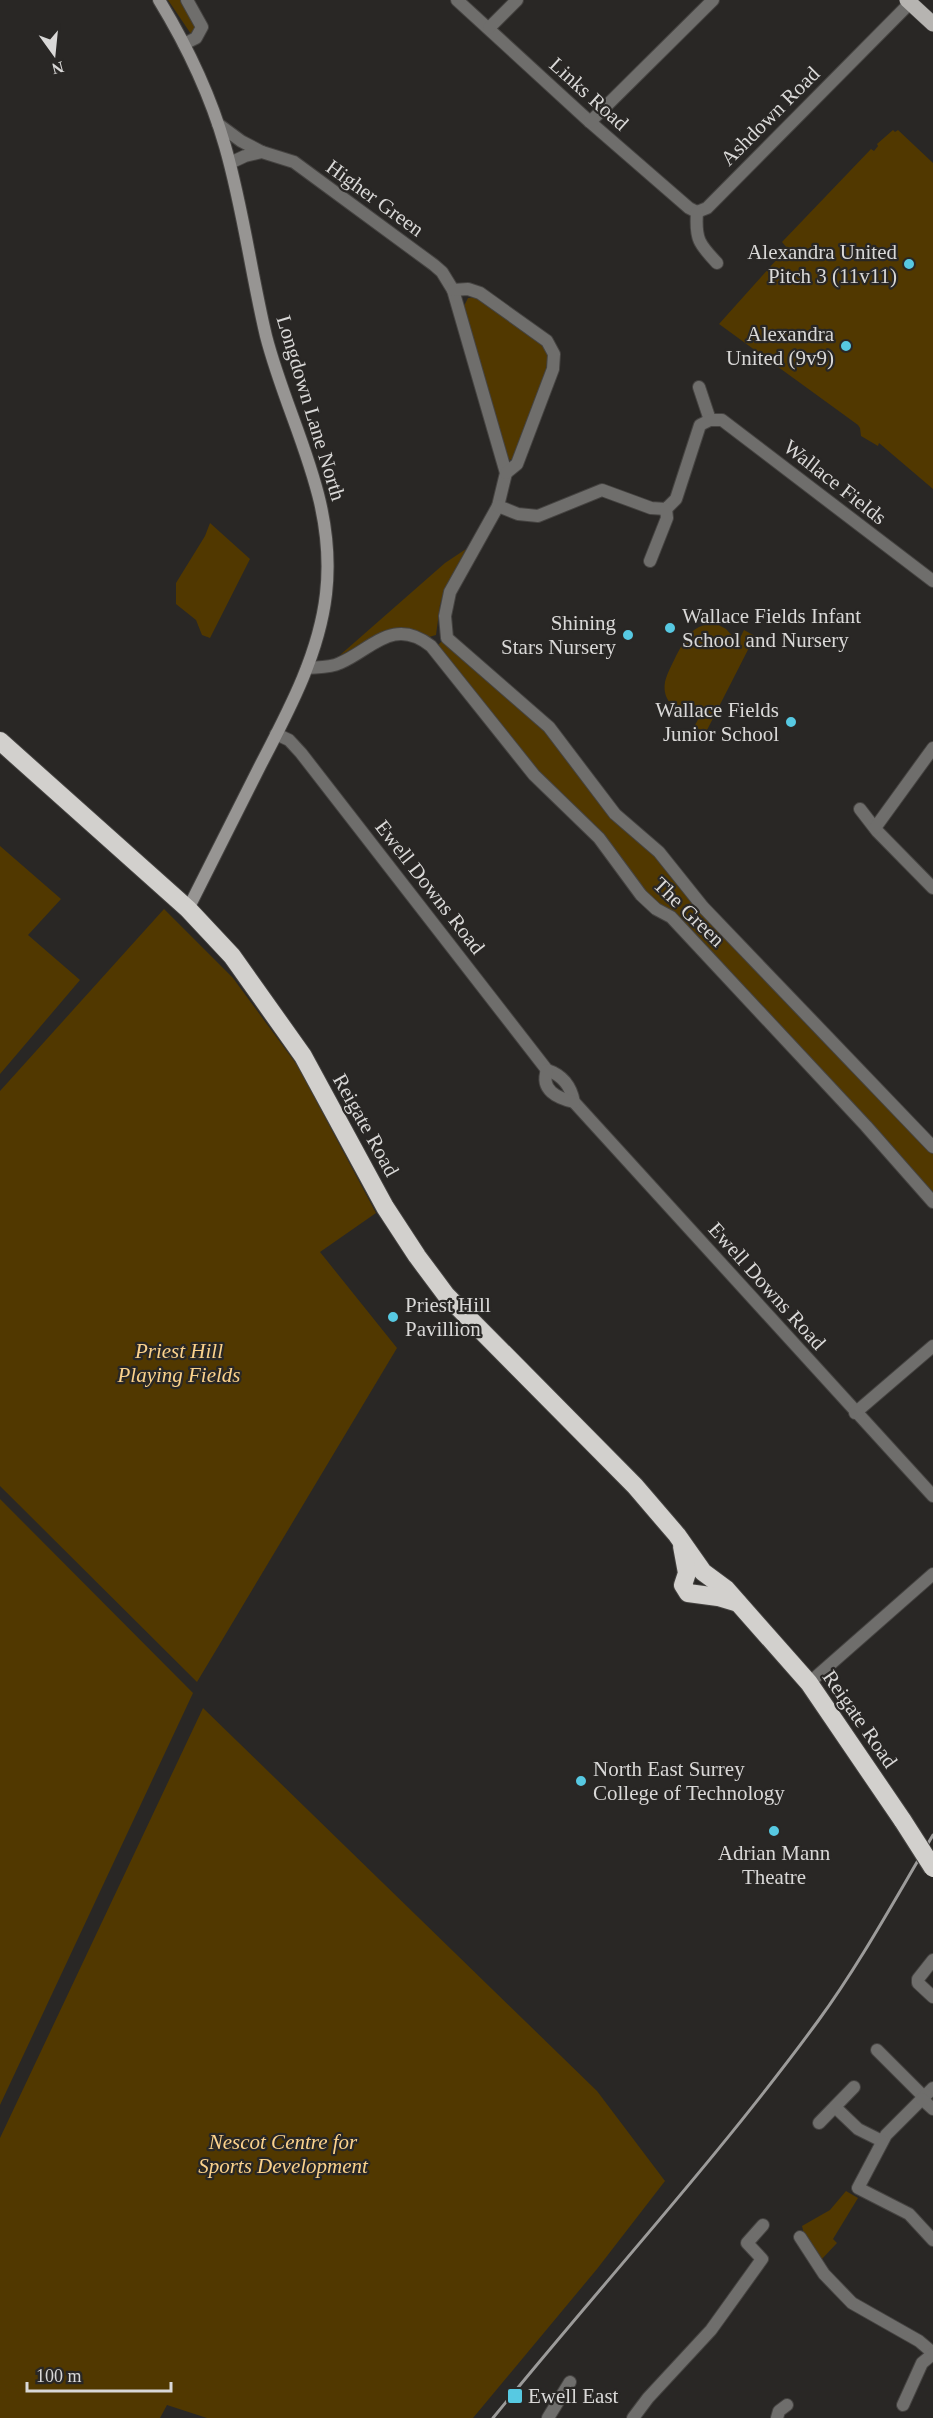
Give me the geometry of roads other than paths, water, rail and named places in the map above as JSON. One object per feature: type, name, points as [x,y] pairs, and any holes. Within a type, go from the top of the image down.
[{"type":"highway","name":"Reigate Road","points":[[0,741],[188,909],[232,956],[303,1056],[385,1207],[417,1256],[447,1295],[619,1470],[681,1542],[707,1588],[700,1594],[740,1604]]},
{"type":"highway","name":"Reigate Road","points":[[699,1574],[726,1589],[809,1683],[933,1868]]},
{"type":"main road","points":[[909,2],[933,24]]},
{"type":"street","name":"Longdown Lane North","points":[[159,0],[184,44],[218,124],[230,163],[266,335],[278,377],[314,476],[324,513],[328,550],[326,594],[307,668],[188,909]]},
{"type":"street","points":[[184,44],[196,38],[202,27],[187,0]]},
{"type":"street","name":"Links Road","points":[[457,0],[590,122],[689,208],[697,212]]},
{"type":"street","points":[[489,28],[517,0]]},
{"type":"street","points":[[590,122],[713,0]]},
{"type":"street","name":"Ashdown Road","points":[[697,212],[707,208],[909,2]]},
{"type":"street","name":"Higher Green","points":[[218,124],[241,141],[262,152],[282,157],[301,168],[442,272],[453,290],[506,473],[498,506]]},
{"type":"street","points":[[230,163],[262,152]]},
{"type":"street","points":[[697,212],[697,239],[717,263]]},
{"type":"street","name":"Higher Green","points":[[453,290],[468,289],[480,293],[547,341],[554,354],[552,369],[517,464],[506,473]]},
{"type":"street","points":[[307,668],[340,663],[381,638],[405,635],[427,643],[447,638],[445,616],[450,592],[498,506],[518,514],[537,516],[602,490],[651,508],[666,509],[676,499],[696,433],[700,425],[710,420],[699,387]]},
{"type":"street","name":"Wallace Fields","points":[[710,420],[722,420],[731,425],[826,501],[933,581]]},
{"type":"street","points":[[650,561],[667,518],[666,509]]},
{"type":"street","name":"The Green","points":[[447,638],[549,727],[615,814],[659,852],[703,907],[933,1146]]},
{"type":"street","name":"The Green","points":[[427,643],[436,651],[534,775],[599,838],[641,895],[656,909],[671,917],[867,1126],[933,1202]]},
{"type":"street","name":"Ewell Downs Road","points":[[276,734],[289,740],[301,753],[547,1070],[557,1073],[565,1080],[573,1094],[573,1102]]},
{"type":"street","points":[[874,828],[933,748]]},
{"type":"street","points":[[860,809],[874,828],[933,888]]},
{"type":"street","name":"Ewell Downs Road","points":[[547,1070],[544,1078],[548,1090],[556,1096],[573,1102],[933,1496]]},
{"type":"street","points":[[855,1413],[933,1346]]},
{"type":"street","points":[[809,1683],[933,1574]]},
{"type":"street","points":[[933,1960],[918,1979],[918,1983],[933,1997]]},
{"type":"street","points":[[877,2050],[926,2095],[933,2109]]},
{"type":"street","points":[[819,2123],[854,2087]]},
{"type":"street","points":[[926,2095],[882,2141],[858,2188],[909,2214],[933,2240]]},
{"type":"street","points":[[835,2107],[858,2129],[882,2141]]},
{"type":"street","points":[[633,2418],[648,2398],[711,2330],[762,2259],[747,2243],[763,2225]]},
{"type":"street","points":[[800,2237],[824,2274],[852,2302],[919,2341],[933,2354],[922,2363],[903,2405]]},
{"type":"street","points":[[548,2418],[570,2382]]},
{"type":"street","points":[[777,2418],[779,2411],[787,2405]]},
{"type":"railway","points":[[493,2418],[740,2123],[818,2021],[849,1976],[933,1835]]},
{"type":"place","name":"Alexandra United Pitch 3 (11v11)","points":[[909,264]]},
{"type":"place","name":"Alexandra United (9v9)","points":[[846,346]]},
{"type":"place","name":"Wallace Fields Infant School and Nursery","points":[[670,628]]},
{"type":"place","name":"Shining Stars Nursery","points":[[628,635]]},
{"type":"place","name":"Wallace Fields Junior School","points":[[791,722]]},
{"type":"place","name":"Priest Hill Pavillion","points":[[393,1317]]},
{"type":"place","name":"North East Surrey College of Technology","points":[[581,1781]]},
{"type":"place","name":"Adrian Mann Theatre","points":[[774,1831]]},
{"type":"place","name":"Ewell East","points":[[515,2396]]},
{"type":"park label","name":"Priest Hill Playing Fields","points":[[179,1363]]},
{"type":"park label","name":"Nescot Centre for Sports Development","points":[[283,2154]]}]
